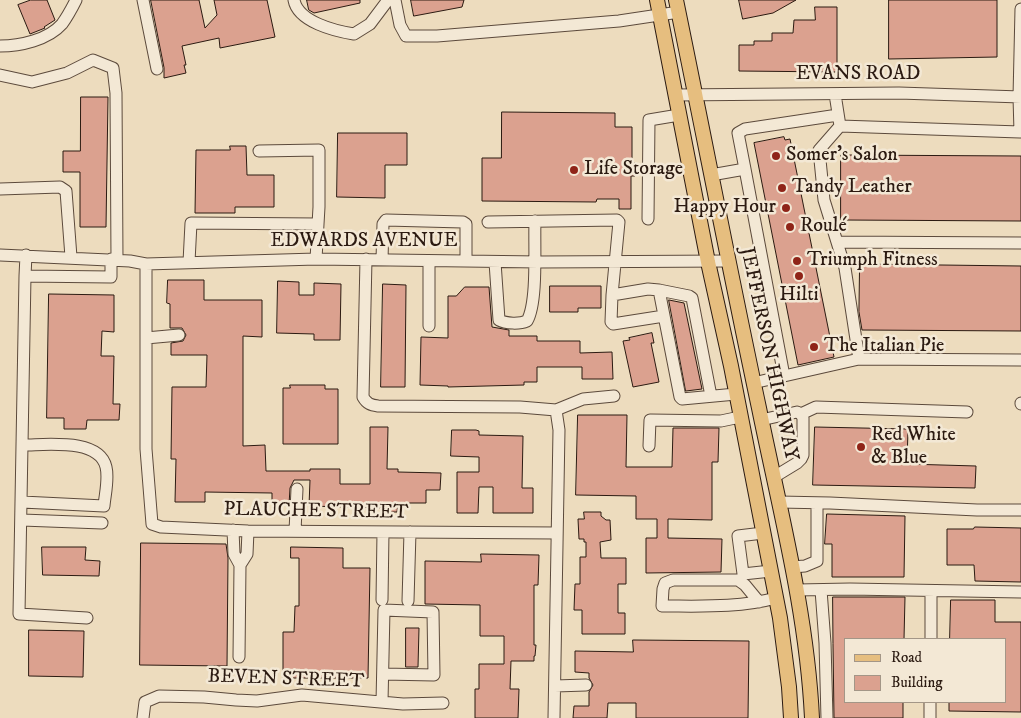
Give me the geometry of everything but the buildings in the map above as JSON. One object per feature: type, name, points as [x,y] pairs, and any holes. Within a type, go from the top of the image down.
[{"type":"main road","name":"JEFFERSON HIGHWAY","points":[[657,0],[776,598],[789,687],[791,718]]},
{"type":"main road","name":"JEFFERSON HIGHWAY","points":[[678,6],[728,261],[797,590],[811,691],[812,718]]},
{"type":"street","points":[[0,46],[15,46],[40,39],[61,24],[76,0]]},
{"type":"street","points":[[143,0],[157,69]]},
{"type":"street","points":[[294,0],[295,6],[308,18],[332,30],[354,34],[370,24],[388,0]]},
{"type":"street","points":[[395,0],[400,25],[406,36],[437,36],[619,21],[660,15],[678,6]]},
{"type":"street","points":[[784,376],[738,133],[745,129],[839,121],[1021,131],[1021,9]]},
{"type":"street","points":[[0,74],[32,82],[67,73],[92,60],[113,68],[116,93],[114,260],[111,277],[25,276]]},
{"type":"street","name":"EVANS ROAD","points":[[675,95],[899,93],[1020,97]]},
{"type":"street","points":[[835,94],[839,121],[819,150],[824,200],[845,268],[859,359]]},
{"type":"street","points":[[648,219],[649,120],[679,115]]},
{"type":"street","points":[[259,151],[319,150],[319,206],[316,259]]},
{"type":"street","points":[[711,175],[745,169]]},
{"type":"street","points":[[0,189],[60,187],[66,191],[71,257]]},
{"type":"street","points":[[382,260],[383,224],[386,220],[463,222],[466,224],[466,261]]},
{"type":"street","points":[[488,222],[617,220],[619,222],[611,322],[613,324],[664,316]]},
{"type":"street","points":[[495,262],[498,317],[502,322],[527,321],[533,285],[535,221]]},
{"type":"street","points":[[189,262],[191,223],[317,224]]},
{"type":"street","points":[[837,242],[1021,243]]},
{"type":"street","name":"EDWARDS AVENUE","points":[[0,255],[71,257],[146,264],[316,259],[495,262],[728,261]]},
{"type":"street","points":[[26,255],[19,614],[87,618]]},
{"type":"street","points":[[366,259],[363,397],[366,402],[378,406],[520,407],[556,410],[582,399],[614,396]]},
{"type":"street","points":[[429,261],[429,326]]},
{"type":"street","name":"PLAUCHE STREET","points":[[146,264],[146,449],[152,524],[161,527],[248,531],[557,534]]},
{"type":"street","points":[[612,295],[648,289],[692,298],[711,396]]},
{"type":"street","points":[[659,290],[680,397],[682,399],[736,394]]},
{"type":"street","points":[[146,338],[179,335]]},
{"type":"street","points":[[753,383],[859,359],[1021,360]]},
{"type":"street","points":[[761,420],[797,412],[801,414],[816,407],[967,412]]},
{"type":"street","points":[[554,718],[559,430],[556,410]]},
{"type":"street","points":[[774,477],[797,463],[803,455],[803,418],[801,414]]},
{"type":"street","points":[[649,446],[650,420],[721,421],[740,417]]},
{"type":"street","points":[[22,502],[104,506],[107,469],[103,459],[94,450],[82,446],[23,445]]},
{"type":"street","points":[[295,531],[297,489]]},
{"type":"street","points":[[779,502],[1021,510]]},
{"type":"street","points":[[792,568],[818,561],[817,504]]},
{"type":"street","points":[[22,520],[102,523]]},
{"type":"street","points":[[233,530],[234,554],[240,565]]},
{"type":"street","points":[[239,657],[240,565],[246,554],[248,531]]},
{"type":"street","points":[[382,600],[383,532]]},
{"type":"street","points":[[408,601],[410,532]]},
{"type":"street","points":[[763,533],[738,536],[743,574],[770,571]]},
{"type":"street","points":[[759,602],[745,585],[738,580],[673,580],[665,582],[662,606],[733,606],[759,602],[776,598]]},
{"type":"street","points":[[797,590],[1021,592]]},
{"type":"street","points":[[820,590],[825,643],[827,718]]},
{"type":"street","points":[[930,638],[931,591]]},
{"type":"street","points":[[382,702],[384,610],[433,612],[434,675],[383,674]]},
{"type":"street","points":[[804,646],[825,643]]},
{"type":"street","points":[[555,686],[586,685]]},
{"type":"street","name":"BEVEN STREET","points":[[143,718],[145,702],[159,696],[257,700],[302,695],[382,702],[443,703]]},
{"type":"street","points":[[930,703],[930,718]]},
{"type":"place","name":"Somer's Salon","points":[[776,156]]},
{"type":"place","name":"Life Storage","points":[[574,170]]},
{"type":"place","name":"Tandy Leather","points":[[782,188]]},
{"type":"place","name":"Happy Hour","points":[[786,208]]},
{"type":"place","name":"Roulé","points":[[790,227]]},
{"type":"place","name":"Triumph Fitness","points":[[797,261]]},
{"type":"place","name":"Hilti","points":[[799,276]]},
{"type":"place","name":"The Italian Pie","points":[[814,347]]},
{"type":"place","name":"Red White & Blue","points":[[861,447]]}]
